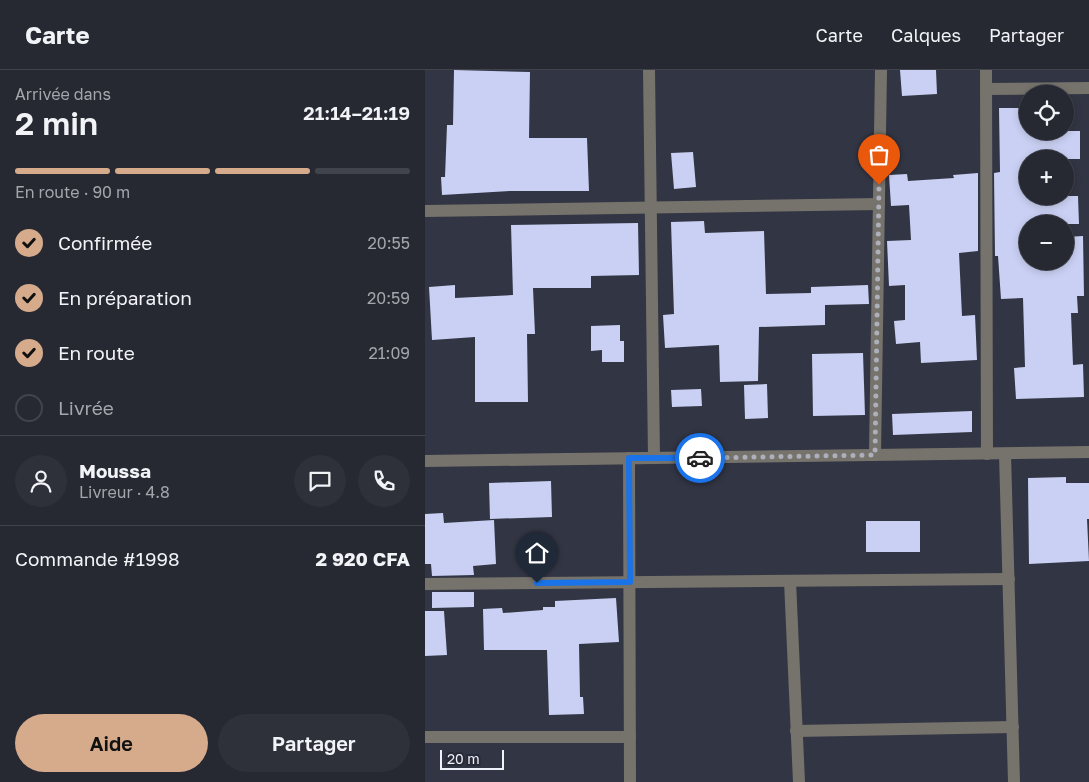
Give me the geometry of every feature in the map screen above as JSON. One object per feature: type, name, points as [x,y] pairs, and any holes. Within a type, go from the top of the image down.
[{"type":"street","points":[[649,70],[654,458]]},
{"type":"street","points":[[875,455],[881,70]]},
{"type":"street","points":[[986,70],[987,454]]},
{"type":"street","points":[[986,88],[1089,88]]},
{"type":"street","points":[[425,211],[879,204]]},
{"type":"street","points":[[425,461],[1089,452]]},
{"type":"street","points":[[1005,454],[1014,782]]},
{"type":"street","points":[[629,458],[630,782]]},
{"type":"street","points":[[425,584],[1009,579]]},
{"type":"street","points":[[790,581],[799,782]]},
{"type":"street","points":[[797,731],[1013,727]]},
{"type":"street","points":[[425,737],[630,736]]},
{"type":"building","points":[[454,70],[530,72],[529,138],[587,138],[589,191],[510,191],[442,195],[441,177],[445,177],[447,125],[453,125]]},
{"type":"building","points":[[900,70],[936,70],[937,94],[902,96]]},
{"type":"building","points":[[999,108],[1019,108],[1019,140],[1074,140],[1074,131],[1080,131],[1080,159],[1074,159],[1074,150],[1019,150],[1019,205],[1074,205],[1074,196],[1078,196],[1079,224],[1074,224],[1074,215],[1019,215],[1019,270],[1074,270],[1074,236],[1083,236],[1084,296],[1077,296],[1078,313],[1071,313],[1073,365],[1083,364],[1084,397],[1016,399],[1014,368],[1025,367],[1023,298],[1001,299],[998,256],[995,256],[994,173],[1000,172]]},
{"type":"building","points":[[693,152],[696,187],[674,189],[671,153]]},
{"type":"building","points":[[978,173],[978,251],[959,253],[962,316],[975,315],[977,360],[921,363],[920,342],[896,344],[894,321],[905,320],[905,285],[889,286],[887,241],[911,240],[909,205],[891,206],[889,175],[907,174],[908,181],[954,178],[953,175]]},
{"type":"building","points":[[704,221],[705,233],[764,231],[766,294],[811,293],[811,287],[868,285],[869,304],[825,305],[825,325],[759,327],[758,381],[720,382],[719,345],[665,348],[663,315],[674,314],[671,222]]},
{"type":"building","points":[[638,223],[639,275],[591,276],[591,288],[533,288],[535,334],[527,334],[528,402],[475,402],[475,337],[432,340],[429,287],[455,285],[455,298],[513,295],[511,225]]},
{"type":"building","points":[[620,325],[620,341],[624,341],[624,362],[602,362],[602,350],[591,351],[591,326]]},
{"type":"building","points":[[863,353],[865,415],[813,416],[812,354]]},
{"type":"building","points":[[767,384],[768,418],[745,419],[744,385]]},
{"type":"building","points":[[701,389],[702,406],[672,407],[671,390]]},
{"type":"building","points":[[972,411],[972,432],[893,435],[892,414]]},
{"type":"building","points":[[1066,477],[1066,483],[1089,483],[1089,519],[1087,519],[1089,561],[1029,564],[1028,478]]},
{"type":"building","points":[[551,481],[552,517],[490,519],[489,483]]},
{"type":"building","points":[[443,513],[444,523],[494,520],[496,564],[473,566],[474,575],[432,576],[431,564],[425,564],[425,514]]},
{"type":"building","points":[[866,521],[920,521],[920,552],[866,552]]},
{"type":"building","points":[[432,592],[474,592],[474,607],[432,608]]},
{"type":"building","points":[[616,598],[619,642],[579,644],[580,697],[583,697],[584,714],[549,715],[547,650],[484,650],[483,609],[502,608],[503,613],[543,610],[543,607],[555,607],[555,601]]},
{"type":"building","points":[[425,611],[444,611],[447,655],[425,656]]},
{"type":"way so far","points":[[700,458],[875,455],[879,185]]},
{"type":"route","points":[[537,583],[630,582],[629,458],[700,458]]}]
